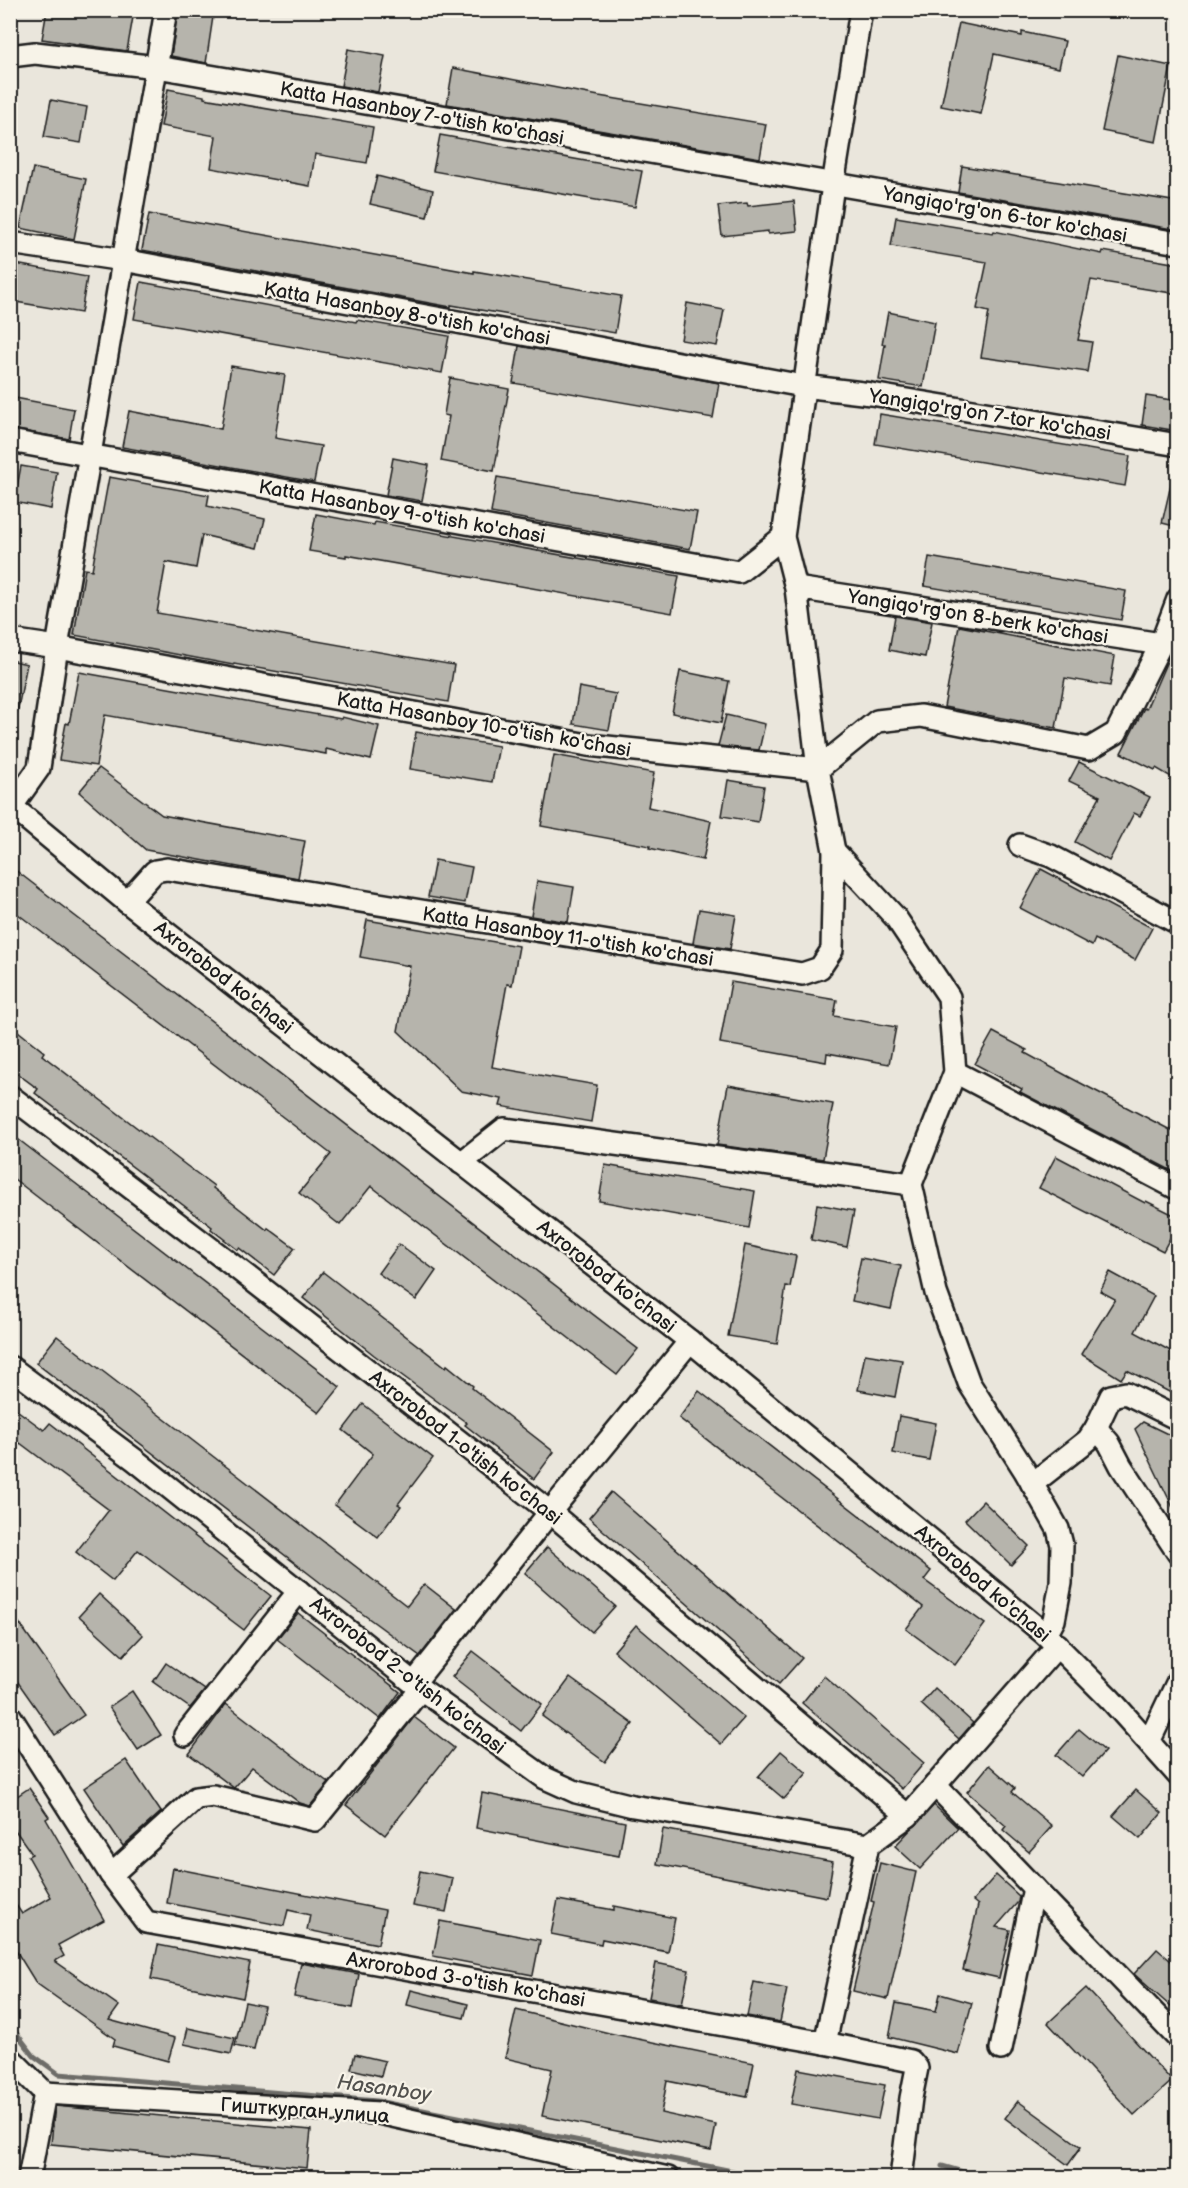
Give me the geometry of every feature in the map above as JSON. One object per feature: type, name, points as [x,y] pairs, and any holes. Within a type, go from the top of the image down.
[{"type":"street","points":[[11,806],[39,768],[57,647],[166,10]]},
{"type":"street","points":[[783,537],[803,386],[861,10]]},
{"type":"street","name":"Katta Hasanboy 7-o'tish ko'chasi","points":[[10,56],[35,53],[157,67],[833,185]]},
{"type":"street","name":"Yangiqo'rg'on 6-tor ko'chasi","points":[[833,185],[1178,243]]},
{"type":"street","name":"Katta Hasanboy 8-o'tish ko'chasi","points":[[10,243],[123,260],[803,386]]},
{"type":"street","name":"Yangiqo'rg'on 7-tor ko'chasi","points":[[803,386],[871,394],[1178,445]]},
{"type":"street","name":"Katta Hasanboy 9-o'tish ko'chasi","points":[[10,441],[90,453],[739,572],[783,537]]},
{"type":"street","name":"Katta Hasanboy 11-o'tish ko'chasi","points":[[128,902],[155,871],[167,869],[802,974],[820,968],[832,950],[834,851],[818,769],[796,588],[783,537]]},
{"type":"street","name":"Yangiqo'rg'on 8-berk ko'chasi","points":[[796,588],[1161,644]]},
{"type":"street","points":[[818,769],[877,721],[921,716],[1089,749],[1116,733],[1161,644],[1178,599]]},
{"type":"street","name":"Katta Hasanboy 10-o'tish ko'chasi","points":[[10,640],[588,746],[818,769]]},
{"type":"street","name":"Axrorobod ko'chasi","points":[[11,806],[128,902],[690,1341],[1052,1640],[1178,1775]]},
{"type":"street","points":[[1020,845],[1052,856],[1178,923]]},
{"type":"street","points":[[825,2043],[868,1845],[908,1816],[1052,1640],[1061,1583],[1062,1545],[1058,1529],[969,1383],[936,1293],[911,1184],[955,1072],[949,997],[896,918],[834,851]]},
{"type":"street","points":[[955,1072],[1178,1189]]},
{"type":"street","name":"Axrorobod 1-o'tish ko'chasi","points":[[10,1096],[239,1270],[550,1512],[908,1816]]},
{"type":"street","points":[[461,1163],[504,1129],[911,1184]]},
{"type":"street","points":[[111,1875],[196,1798],[213,1796],[315,1820],[550,1512],[690,1341]]},
{"type":"street","name":"Axrorobod 2-o'tish ko'chasi","points":[[10,1367],[135,1460],[417,1686],[544,1778],[576,1792],[633,1806],[868,1845]]},
{"type":"street","points":[[1032,1484],[1088,1440],[1111,1396],[1126,1393],[1178,1419]]},
{"type":"street","points":[[1096,1428],[1109,1443],[1121,1466],[1178,1553]]},
{"type":"street","points":[[185,1735],[299,1591]]},
{"type":"street","points":[[1149,1742],[1178,1681]]},
{"type":"street","name":"Axrorobod 3-o'tish ko'chasi","points":[[10,1716],[111,1875],[146,1922],[825,2043],[911,2061],[917,2068],[910,2098],[901,2178]]},
{"type":"street","points":[[935,1785],[1178,2038]]},
{"type":"street","points":[[1001,2049],[1034,1888]]},
{"type":"street","points":[[10,2058],[45,2093],[29,2178]]},
{"type":"street","name":"Гишткурган улица","points":[[45,2093],[379,2113],[668,2178]]},
{"type":"building","points":[[47,10],[95,10],[133,17],[127,51],[42,39]]},
{"type":"building","points":[[178,10],[214,10],[206,63],[171,56]]},
{"type":"building","points":[[959,23],[1022,36],[1022,32],[1065,41],[1059,68],[994,54],[981,114],[941,106]]},
{"type":"building","points":[[348,49],[385,56],[378,92],[341,86]]},
{"type":"building","points":[[1118,55],[1171,66],[1156,142],[1102,131]]},
{"type":"building","points":[[453,68],[599,96],[766,124],[760,158],[447,104]]},
{"type":"building","points":[[168,89],[204,96],[204,98],[373,127],[367,163],[315,154],[310,186],[211,168],[216,136],[161,126]]},
{"type":"building","points":[[51,100],[87,107],[81,143],[44,137]]},
{"type":"building","points":[[440,135],[642,171],[635,207],[433,171]]},
{"type":"building","points":[[962,166],[1178,202],[1178,230],[958,192]]},
{"type":"building","points":[[33,168],[86,179],[74,239],[20,228]]},
{"type":"building","points":[[377,176],[433,190],[427,217],[370,204]]},
{"type":"building","points":[[794,201],[797,231],[768,234],[768,231],[722,236],[718,206],[747,203],[748,206]]},
{"type":"building","points":[[149,214],[474,273],[474,271],[621,296],[615,333],[451,305],[451,307],[142,250]]},
{"type":"building","points":[[896,217],[993,233],[994,231],[1102,254],[1103,251],[1178,264],[1178,294],[1091,280],[1078,340],[1092,342],[1087,372],[981,357],[989,312],[977,309],[987,262],[891,246]]},
{"type":"building","points":[[10,263],[87,277],[81,313],[10,301]]},
{"type":"building","points":[[141,282],[356,322],[357,320],[449,336],[442,373],[134,319]]},
{"type":"building","points":[[687,303],[724,310],[717,346],[681,340]]},
{"type":"building","points":[[888,312],[935,322],[923,387],[879,380]]},
{"type":"building","points":[[519,346],[719,383],[713,418],[513,383]]},
{"type":"building","points":[[231,366],[285,375],[275,438],[321,446],[314,482],[122,447],[129,411],[221,429]]},
{"type":"building","points":[[450,378],[509,389],[494,471],[441,461],[449,416],[444,415]]},
{"type":"building","points":[[1146,396],[1178,401],[1178,431],[1142,425]]},
{"type":"building","points":[[10,397],[74,409],[69,439],[10,429]]},
{"type":"building","points":[[880,414],[1130,456],[1125,486],[875,444]]},
{"type":"building","points":[[393,458],[429,465],[422,501],[386,495]]},
{"type":"building","points":[[21,466],[57,472],[51,509],[14,502]]},
{"type":"building","points":[[109,477],[209,495],[207,506],[265,519],[258,548],[202,535],[196,568],[166,562],[157,613],[454,665],[448,702],[74,635],[85,569],[92,570]]},
{"type":"building","points":[[497,477],[697,512],[690,549],[491,513]]},
{"type":"building","points":[[1172,480],[1178,481],[1178,527],[1162,523]]},
{"type":"building","points":[[316,514],[374,525],[375,522],[679,576],[672,613],[346,555],[346,557],[309,551]]},
{"type":"building","points":[[929,557],[1126,591],[1121,620],[924,586]]},
{"type":"building","points":[[895,616],[932,622],[925,657],[889,650]]},
{"type":"building","points":[[959,626],[1115,656],[1110,686],[1065,678],[1056,728],[944,707]]},
{"type":"building","points":[[1178,636],[1178,781],[1156,768],[1155,770],[1121,753],[1144,708],[1146,709]]},
{"type":"building","points":[[10,660],[27,664],[17,713],[10,712]]},
{"type":"building","points":[[680,671],[729,681],[721,723],[672,713]]},
{"type":"building","points":[[79,672],[341,719],[342,717],[379,726],[371,760],[326,749],[326,754],[105,715],[96,766],[59,760]]},
{"type":"building","points":[[579,687],[616,694],[609,730],[573,724]]},
{"type":"building","points":[[726,715],[765,724],[759,750],[718,746]]},
{"type":"building","points":[[416,732],[499,746],[492,782],[410,769]]},
{"type":"building","points":[[554,755],[654,773],[648,807],[711,821],[703,860],[649,848],[650,846],[541,826]]},
{"type":"building","points":[[1079,762],[1150,797],[1140,816],[1134,813],[1109,861],[1075,842],[1100,796],[1069,781]]},
{"type":"building","points":[[99,768],[162,815],[305,841],[298,878],[146,850],[79,792]]},
{"type":"building","points":[[728,780],[764,786],[758,822],[722,816]]},
{"type":"building","points":[[435,860],[472,867],[465,903],[428,897]]},
{"type":"building","points":[[10,866],[638,1349],[617,1375],[371,1186],[340,1225],[299,1193],[331,1154],[10,908]]},
{"type":"building","points":[[1041,869],[1152,928],[1135,960],[1095,939],[1092,946],[1020,908]]},
{"type":"building","points":[[537,881],[574,887],[568,922],[531,916]]},
{"type":"building","points":[[699,909],[736,915],[730,949],[693,943]]},
{"type":"building","points":[[367,920],[519,946],[512,985],[507,984],[492,1067],[597,1085],[591,1122],[500,1106],[502,1099],[461,1091],[398,1031],[410,966],[360,957]]},
{"type":"building","points":[[731,982],[837,1000],[834,1016],[896,1027],[889,1064],[827,1053],[826,1062],[720,1043]]},
{"type":"building","points":[[18,1031],[44,1052],[42,1055],[214,1186],[213,1188],[267,1230],[268,1228],[295,1248],[274,1275],[239,1248],[238,1250],[211,1229],[212,1227],[35,1093],[38,1089],[10,1068],[10,1041]]},
{"type":"building","points":[[993,1032],[1027,1050],[1025,1053],[1178,1134],[1178,1174],[1020,1092],[1022,1089],[975,1064]]},
{"type":"building","points":[[728,1085],[833,1104],[823,1159],[717,1145]]},
{"type":"building","points":[[10,1133],[340,1387],[319,1413],[10,1176]]},
{"type":"building","points":[[1056,1156],[1145,1203],[1146,1201],[1178,1217],[1178,1223],[1163,1251],[1039,1188]]},
{"type":"building","points":[[605,1165],[755,1191],[749,1228],[599,1201]]},
{"type":"building","points":[[817,1204],[854,1211],[847,1247],[811,1240]]},
{"type":"building","points":[[399,1244],[436,1271],[416,1300],[378,1273]]},
{"type":"building","points":[[745,1245],[796,1256],[790,1287],[786,1286],[777,1344],[728,1336]]},
{"type":"building","points":[[861,1258],[901,1266],[891,1309],[852,1301]]},
{"type":"building","points":[[323,1272],[446,1367],[447,1365],[473,1386],[472,1388],[554,1452],[534,1479],[465,1425],[467,1423],[374,1355],[303,1298]]},
{"type":"building","points":[[1110,1272],[1154,1296],[1135,1332],[1178,1355],[1178,1387],[1173,1394],[1127,1370],[1121,1379],[1081,1354],[1115,1299],[1100,1291]]},
{"type":"building","points":[[57,1336],[407,1606],[424,1584],[456,1609],[420,1656],[326,1587],[36,1363]]},
{"type":"building","points":[[865,1354],[902,1360],[895,1397],[858,1390]]},
{"type":"building","points":[[699,1391],[931,1571],[924,1580],[985,1624],[955,1665],[906,1629],[923,1607],[679,1418]]},
{"type":"building","points":[[363,1404],[433,1458],[398,1504],[401,1506],[378,1537],[335,1505],[373,1454],[343,1430]]},
{"type":"building","points":[[10,1405],[44,1430],[50,1423],[271,1596],[244,1630],[138,1550],[113,1581],[76,1552],[109,1510],[20,1443],[10,1456]]},
{"type":"building","points":[[899,1416],[936,1423],[929,1460],[893,1453]]},
{"type":"building","points":[[1143,1422],[1178,1439],[1178,1518],[1135,1429]]},
{"type":"building","points":[[611,1492],[802,1658],[779,1684],[589,1518]]},
{"type":"building","points":[[983,1501],[1029,1546],[1011,1565],[965,1520]]},
{"type":"building","points":[[547,1547],[615,1606],[592,1632],[525,1573]]},
{"type":"building","points":[[99,1594],[143,1635],[123,1656],[79,1616]]},
{"type":"building","points":[[10,1610],[84,1715],[55,1735],[10,1671]]},
{"type":"building","points":[[298,1613],[400,1692],[380,1719],[277,1639]]},
{"type":"building","points":[[636,1625],[744,1718],[721,1744],[614,1651]]},
{"type":"building","points":[[473,1651],[542,1704],[521,1731],[452,1677]]},
{"type":"building","points":[[166,1663],[205,1690],[190,1708],[153,1682]]},
{"type":"building","points":[[824,1676],[924,1763],[902,1789],[802,1703]]},
{"type":"building","points":[[570,1678],[633,1724],[605,1762],[542,1716]]},
{"type":"building","points":[[935,1688],[973,1723],[959,1739],[921,1704]]},
{"type":"building","points":[[132,1691],[161,1735],[138,1750],[109,1707]]},
{"type":"building","points":[[226,1704],[329,1783],[310,1806],[300,1803],[252,1767],[234,1788],[189,1754]]},
{"type":"building","points":[[414,1717],[454,1748],[385,1835],[346,1805]]},
{"type":"building","points":[[1079,1729],[1105,1751],[1082,1777],[1056,1755]]},
{"type":"building","points":[[781,1751],[807,1773],[784,1799],[758,1777]]},
{"type":"building","points":[[126,1760],[161,1812],[123,1846],[84,1788]]},
{"type":"building","points":[[989,1765],[1015,1788],[1012,1792],[1052,1826],[1029,1852],[1003,1830],[1006,1826],[967,1792]]},
{"type":"building","points":[[29,1788],[49,1817],[46,1819],[104,1920],[58,1945],[64,1956],[55,1961],[119,2006],[109,2020],[175,2038],[168,2061],[113,2046],[115,2039],[36,1983],[10,1941],[10,1896],[22,1914],[51,1897],[28,1856],[32,1854],[10,1823],[10,1801]]},
{"type":"building","points":[[1136,1790],[1162,1813],[1140,1839],[1113,1816]]},
{"type":"building","points":[[482,1793],[625,1822],[619,1856],[476,1828]]},
{"type":"building","points":[[934,1805],[958,1828],[920,1869],[895,1846]]},
{"type":"building","points":[[663,1829],[833,1862],[827,1897],[657,1864]]},
{"type":"building","points":[[880,1863],[916,1872],[888,1999],[853,1991],[874,1902],[871,1901]]},
{"type":"building","points":[[173,1868],[385,1910],[378,1944],[307,1930],[310,1915],[288,1910],[284,1926],[167,1903]]},
{"type":"building","points":[[420,1871],[453,1878],[446,1912],[413,1906]]},
{"type":"building","points":[[996,1875],[1019,1896],[1018,1902],[996,1927],[1010,1930],[999,1978],[963,1970],[978,1905],[973,1901]]},
{"type":"building","points":[[558,1900],[614,1910],[614,1906],[675,1918],[668,1952],[602,1939],[601,1944],[551,1934]]},
{"type":"building","points":[[440,1921],[540,1940],[533,1975],[433,1956]]},
{"type":"building","points":[[158,1945],[250,1963],[243,1998],[151,1979]]},
{"type":"building","points":[[1157,1949],[1178,1967],[1178,1999],[1171,2007],[1134,1974]]},
{"type":"building","points":[[301,1963],[359,1974],[353,2008],[294,1997]]},
{"type":"building","points":[[656,1963],[689,1970],[682,2004],[649,1998]]},
{"type":"building","points":[[754,1982],[787,1989],[780,2022],[747,2016]]},
{"type":"building","points":[[1086,1988],[1172,2081],[1134,2115],[1048,2023]]},
{"type":"building","points":[[411,1990],[468,2004],[464,2018],[407,2005]]},
{"type":"building","points":[[940,1994],[972,2003],[958,2054],[889,2037],[896,2003],[936,2011]]},
{"type":"building","points":[[245,2002],[264,2006],[254,2050],[235,2046]]},
{"type":"building","points":[[516,2010],[609,2033],[754,2063],[747,2097],[667,2081],[661,2113],[716,2125],[711,2150],[542,2116],[552,2069],[505,2058]]},
{"type":"building","points":[[188,2028],[235,2038],[231,2054],[184,2044]]},
{"type":"building","points":[[355,2054],[385,2061],[381,2076],[351,2069]]},
{"type":"building","points":[[798,2069],[885,2085],[878,2119],[791,2104]]},
{"type":"building","points":[[1018,2101],[1081,2147],[1068,2165],[1005,2118]]},
{"type":"building","points":[[55,2106],[311,2130],[307,2168],[51,2144]]},
{"type":"waterway","name":"Hasanboy","points":[[10,2025],[34,2056],[59,2074],[377,2101],[768,2178]]},
{"type":"waterway","name":"Hasanboy","points":[[942,2166],[984,2178]]}]
